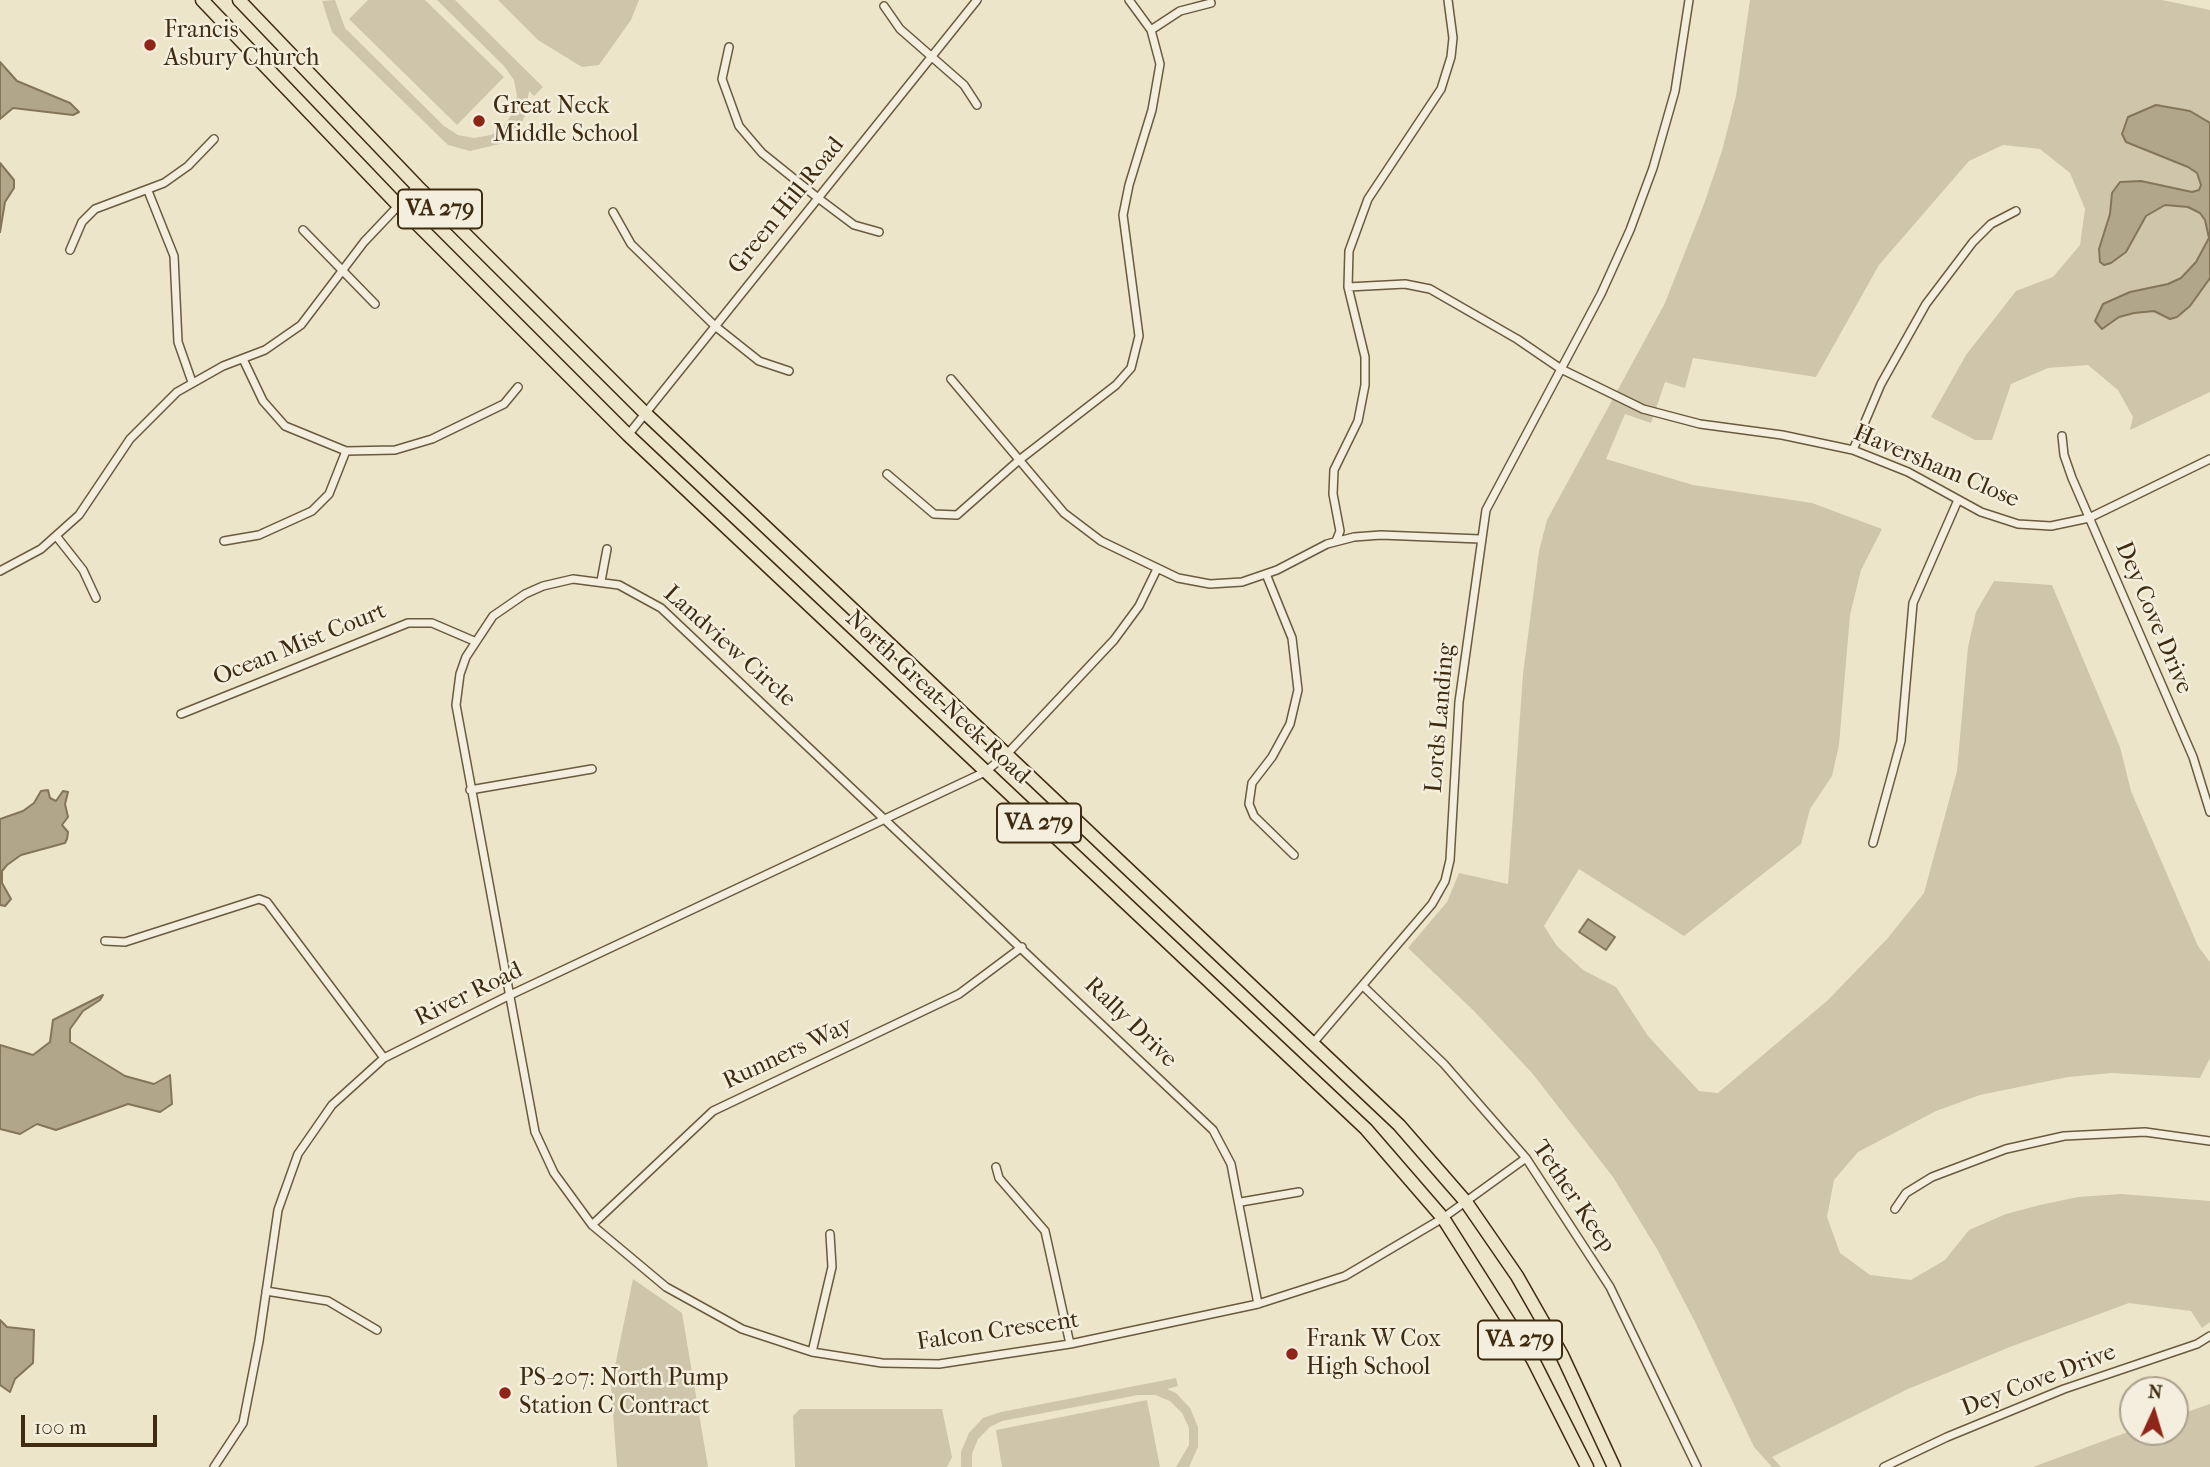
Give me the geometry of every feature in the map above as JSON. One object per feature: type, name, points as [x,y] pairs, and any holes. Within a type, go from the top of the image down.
[{"type":"main road","name":"North Great Neck Road","points":[[202,0],[399,206],[628,435],[1366,1129],[1443,1218],[1533,1360],[1587,1467]]},
{"type":"main road","name":"North Great Neck Road","points":[[239,0],[417,186],[645,414],[1399,1125],[1466,1202],[1517,1276],[1548,1331],[1614,1467]]},
{"type":"street","name":"Green Hill Road","points":[[628,435],[976,0]]},
{"type":"street","points":[[887,474],[927,509],[949,516],[965,510],[1018,461],[1116,385],[1136,357],[1139,336],[1124,215],[1159,77],[1158,51],[1151,30],[1129,0]]},
{"type":"street","points":[[1336,541],[1340,531],[1333,494],[1334,470],[1358,421],[1365,385],[1365,357],[1348,287],[1349,251],[1358,219],[1374,190],[1428,112],[1447,73],[1453,38],[1448,0]]},
{"type":"street","points":[[1561,369],[1601,294],[1653,168],[1675,91],[1689,0]]},
{"type":"street","points":[[1151,30],[1180,11],[1211,3]]},
{"type":"street","points":[[884,6],[900,29],[964,85],[978,105]]},
{"type":"street","points":[[729,47],[722,79],[739,127],[762,153],[853,225],[879,232]]},
{"type":"street","points":[[70,250],[82,222],[95,209],[148,191],[180,172],[214,139]]},
{"type":"street","points":[[0,571],[21,561],[57,537],[93,497],[146,421],[192,382],[275,345],[301,325],[342,270],[417,186]]},
{"type":"street","points":[[148,191],[174,256],[178,342],[192,382]]},
{"type":"street","points":[[1853,450],[1881,384],[1926,304],[1982,233],[1991,224],[2016,211]]},
{"type":"street","points":[[613,212],[631,244],[715,326],[759,361],[789,371]]},
{"type":"street","points":[[303,230],[376,304]]},
{"type":"street","name":"Haversham Close","points":[[1348,287],[1405,284],[1430,289],[1517,339],[1561,369],[1622,400],[1668,417],[1793,436],[1853,450],[1908,472],[1981,512],[2018,524],[2051,526],[2089,518],[2210,459]]},
{"type":"street","points":[[243,359],[263,401],[285,426],[346,451],[395,450],[432,439],[504,404],[518,387]]},
{"type":"street","name":"Lords Landing","points":[[1314,1042],[1432,904],[1447,873],[1459,702],[1480,539],[1492,494],[1561,369]]},
{"type":"street","points":[[951,379],[1052,501],[1081,527],[1123,553],[1178,578],[1210,584],[1242,582],[1266,574],[1309,551],[1336,541],[1373,535],[1480,539]]},
{"type":"street","name":"Dey Cove Drive","points":[[2063,436],[2064,455],[2193,757],[2210,812]]},
{"type":"street","points":[[224,541],[259,535],[312,511],[330,494],[346,451]]},
{"type":"street","points":[[1873,843],[1901,741],[1913,603],[1958,500]]},
{"type":"street","points":[[57,537],[83,570],[96,598]]},
{"type":"street","points":[[601,581],[607,549]]},
{"type":"street","name":"River Road","points":[[214,1467],[243,1423],[278,1210],[298,1154],[332,1105],[384,1058],[508,996],[888,820],[985,772],[1007,754],[1128,624],[1157,569]]},
{"type":"street","points":[[1266,574],[1292,638],[1298,690],[1290,724],[1272,757],[1252,783],[1249,804],[1254,816],[1294,855]]},
{"type":"street","name":"Landview Circle","points":[[508,996],[456,705],[460,674],[474,641],[493,616],[525,594],[558,581],[601,581],[634,591],[661,608],[888,820]]},
{"type":"street","name":"Ocean Mist Court","points":[[181,714],[408,623],[432,623],[474,641]]},
{"type":"street","points":[[470,790],[592,769]]},
{"type":"street","name":"Rally Drive","points":[[888,820],[1213,1130],[1231,1164],[1241,1202],[1258,1304]]},
{"type":"street","points":[[105,941],[125,942],[259,899],[267,902],[384,1058]]},
{"type":"street","name":"Runners Way","points":[[592,1225],[713,1111],[959,994],[1022,947]]},
{"type":"street","name":"Tether Keep","points":[[1363,986],[1444,1064],[1526,1158],[1610,1287],[1697,1467]]},
{"type":"street","name":"Falcon Crescent","points":[[508,996],[535,1132],[554,1173],[592,1225],[666,1287],[742,1329],[812,1352],[882,1363],[939,1364],[1070,1344],[1258,1304],[1345,1276],[1443,1218],[1526,1158]]},
{"type":"street","points":[[1895,1209],[1906,1193],[1933,1177],[2006,1149],[2053,1139],[2145,1132],[2210,1141]]},
{"type":"street","points":[[996,1167],[999,1178],[1045,1231],[1070,1344]]},
{"type":"street","points":[[1241,1202],[1299,1192]]},
{"type":"street","points":[[812,1352],[832,1267],[830,1234]]},
{"type":"street","points":[[266,1291],[328,1301],[377,1330]]},
{"type":"street","name":"Dey Cove Drive","points":[[1884,1467],[1947,1437],[2064,1389],[2197,1344],[2210,1336]]},
{"type":"shaded area","points":[[335,0],[345,28],[444,126],[458,135],[474,138],[491,135],[504,126],[513,112],[517,96],[514,80],[504,66],[437,0],[455,0],[543,87],[534,96],[529,91],[525,116],[517,131],[504,143],[470,151],[448,145],[332,32],[322,1]]},
{"type":"shaded area","points":[[368,0],[425,0],[504,77],[457,125],[349,19]]},
{"type":"shaded area","points":[[498,0],[639,0],[631,20],[599,65],[582,67],[538,40]]},
{"type":"shaded area","points":[[1750,0],[2162,0],[2210,10],[2210,392],[2130,430],[2133,417],[2118,390],[2088,365],[2048,368],[2011,384],[1992,440],[1975,440],[1931,417],[1966,355],[2016,291],[2053,277],[2080,245],[2085,209],[2070,173],[2040,149],[2003,145],[1969,161],[1879,265],[1816,377],[1693,358],[1685,388],[1665,382],[1651,423],[1625,414],[1606,459],[1693,485],[1812,503],[1882,529],[1861,570],[1850,615],[1839,745],[1832,776],[1810,809],[1801,844],[1684,936],[1579,869],[1544,926],[1557,946],[1583,970],[1616,987],[1648,1036],[1699,1091],[1718,1093],[1828,1000],[1887,939],[1924,893],[1957,771],[1968,647],[1976,612],[1994,581],[2052,585],[2120,747],[2131,791],[2198,946],[2210,962],[2210,1058],[2200,1078],[2112,1073],[2068,1077],[1980,1095],[1936,1111],[1858,1152],[1834,1180],[1827,1217],[1840,1253],[1870,1275],[1911,1280],[1945,1260],[1969,1230],[2006,1214],[2040,1205],[2078,1197],[2121,1194],[2210,1201],[2210,1322],[2202,1328],[2191,1311],[2129,1303],[2010,1347],[1908,1389],[1772,1457],[1781,1467],[1772,1467],[1754,1447],[1657,1249],[1613,1177],[1532,1073],[1475,1012],[1408,948],[1447,902],[1459,873],[1508,884],[1523,674],[1539,551],[1547,520],[1665,303],[1704,204],[1722,151],[1736,96]]},
{"type":"shaded area","points":[[0,62],[17,81],[70,103],[79,112],[73,115],[13,108],[0,119]]},
{"type":"shaded area","points":[[2156,105],[2190,111],[2210,123],[2210,278],[2190,306],[2177,317],[2170,319],[2154,311],[2134,313],[2119,317],[2102,329],[2095,321],[2103,304],[2130,292],[2168,284],[2181,278],[2196,262],[2209,238],[2205,220],[2200,213],[2188,207],[2165,205],[2146,216],[2126,252],[2111,263],[2104,265],[2100,262],[2099,249],[2110,214],[2112,193],[2120,182],[2141,181],[2192,192],[2199,190],[2201,185],[2197,173],[2188,167],[2126,142],[2122,134],[2128,117]]},
{"type":"shaded area","points":[[0,163],[14,180],[14,188],[5,202],[0,232]]},
{"type":"shaded area","points":[[48,790],[50,798],[56,801],[63,791],[68,792],[65,804],[68,817],[62,825],[68,832],[67,839],[65,843],[21,855],[7,865],[2,871],[2,883],[11,899],[5,906],[0,905],[0,819],[23,811],[34,803],[41,791]]},
{"type":"shaded area","points":[[1588,919],[1615,937],[1606,950],[1579,932]]},
{"type":"shaded area","points":[[103,995],[83,1011],[70,1029],[70,1042],[125,1076],[154,1084],[170,1075],[172,1104],[160,1112],[128,1104],[56,1130],[37,1124],[20,1134],[0,1129],[0,1045],[33,1055],[50,1042],[53,1020]]},
{"type":"shaded area","points":[[633,1279],[682,1313],[708,1467],[617,1467],[611,1385]]},
{"type":"shaded area","points":[[0,1320],[7,1327],[34,1330],[33,1363],[15,1379],[10,1392],[0,1385]]},
{"type":"shaded area","points":[[1176,1378],[1178,1386],[1167,1389],[1176,1393],[1190,1408],[1198,1427],[1198,1447],[1189,1467],[1176,1467],[1189,1445],[1189,1428],[1182,1413],[1170,1401],[1155,1395],[1138,1395],[1002,1421],[990,1427],[978,1439],[972,1454],[972,1467],[961,1467],[961,1452],[969,1433],[983,1418],[1001,1412]]},
{"type":"shaded area","points":[[1147,1400],[1160,1467],[1002,1467],[996,1430]]},
{"type":"shaded area","points":[[2210,1404],[2210,1467],[2033,1467],[2119,1435],[2119,1446],[2189,1446],[2189,1411]]},
{"type":"shaded area","points":[[800,1409],[942,1409],[952,1457],[947,1467],[795,1467],[793,1416]]},
{"type":"place","name":"Francis Asbury Church","points":[[150,45]]},
{"type":"place","name":"Great Neck Middle School","points":[[479,121]]},
{"type":"place","name":"Frank W Cox High School","points":[[1292,1354]]},
{"type":"place","name":"PS-207: North Pump Station C Contract","points":[[505,1393]]}]
